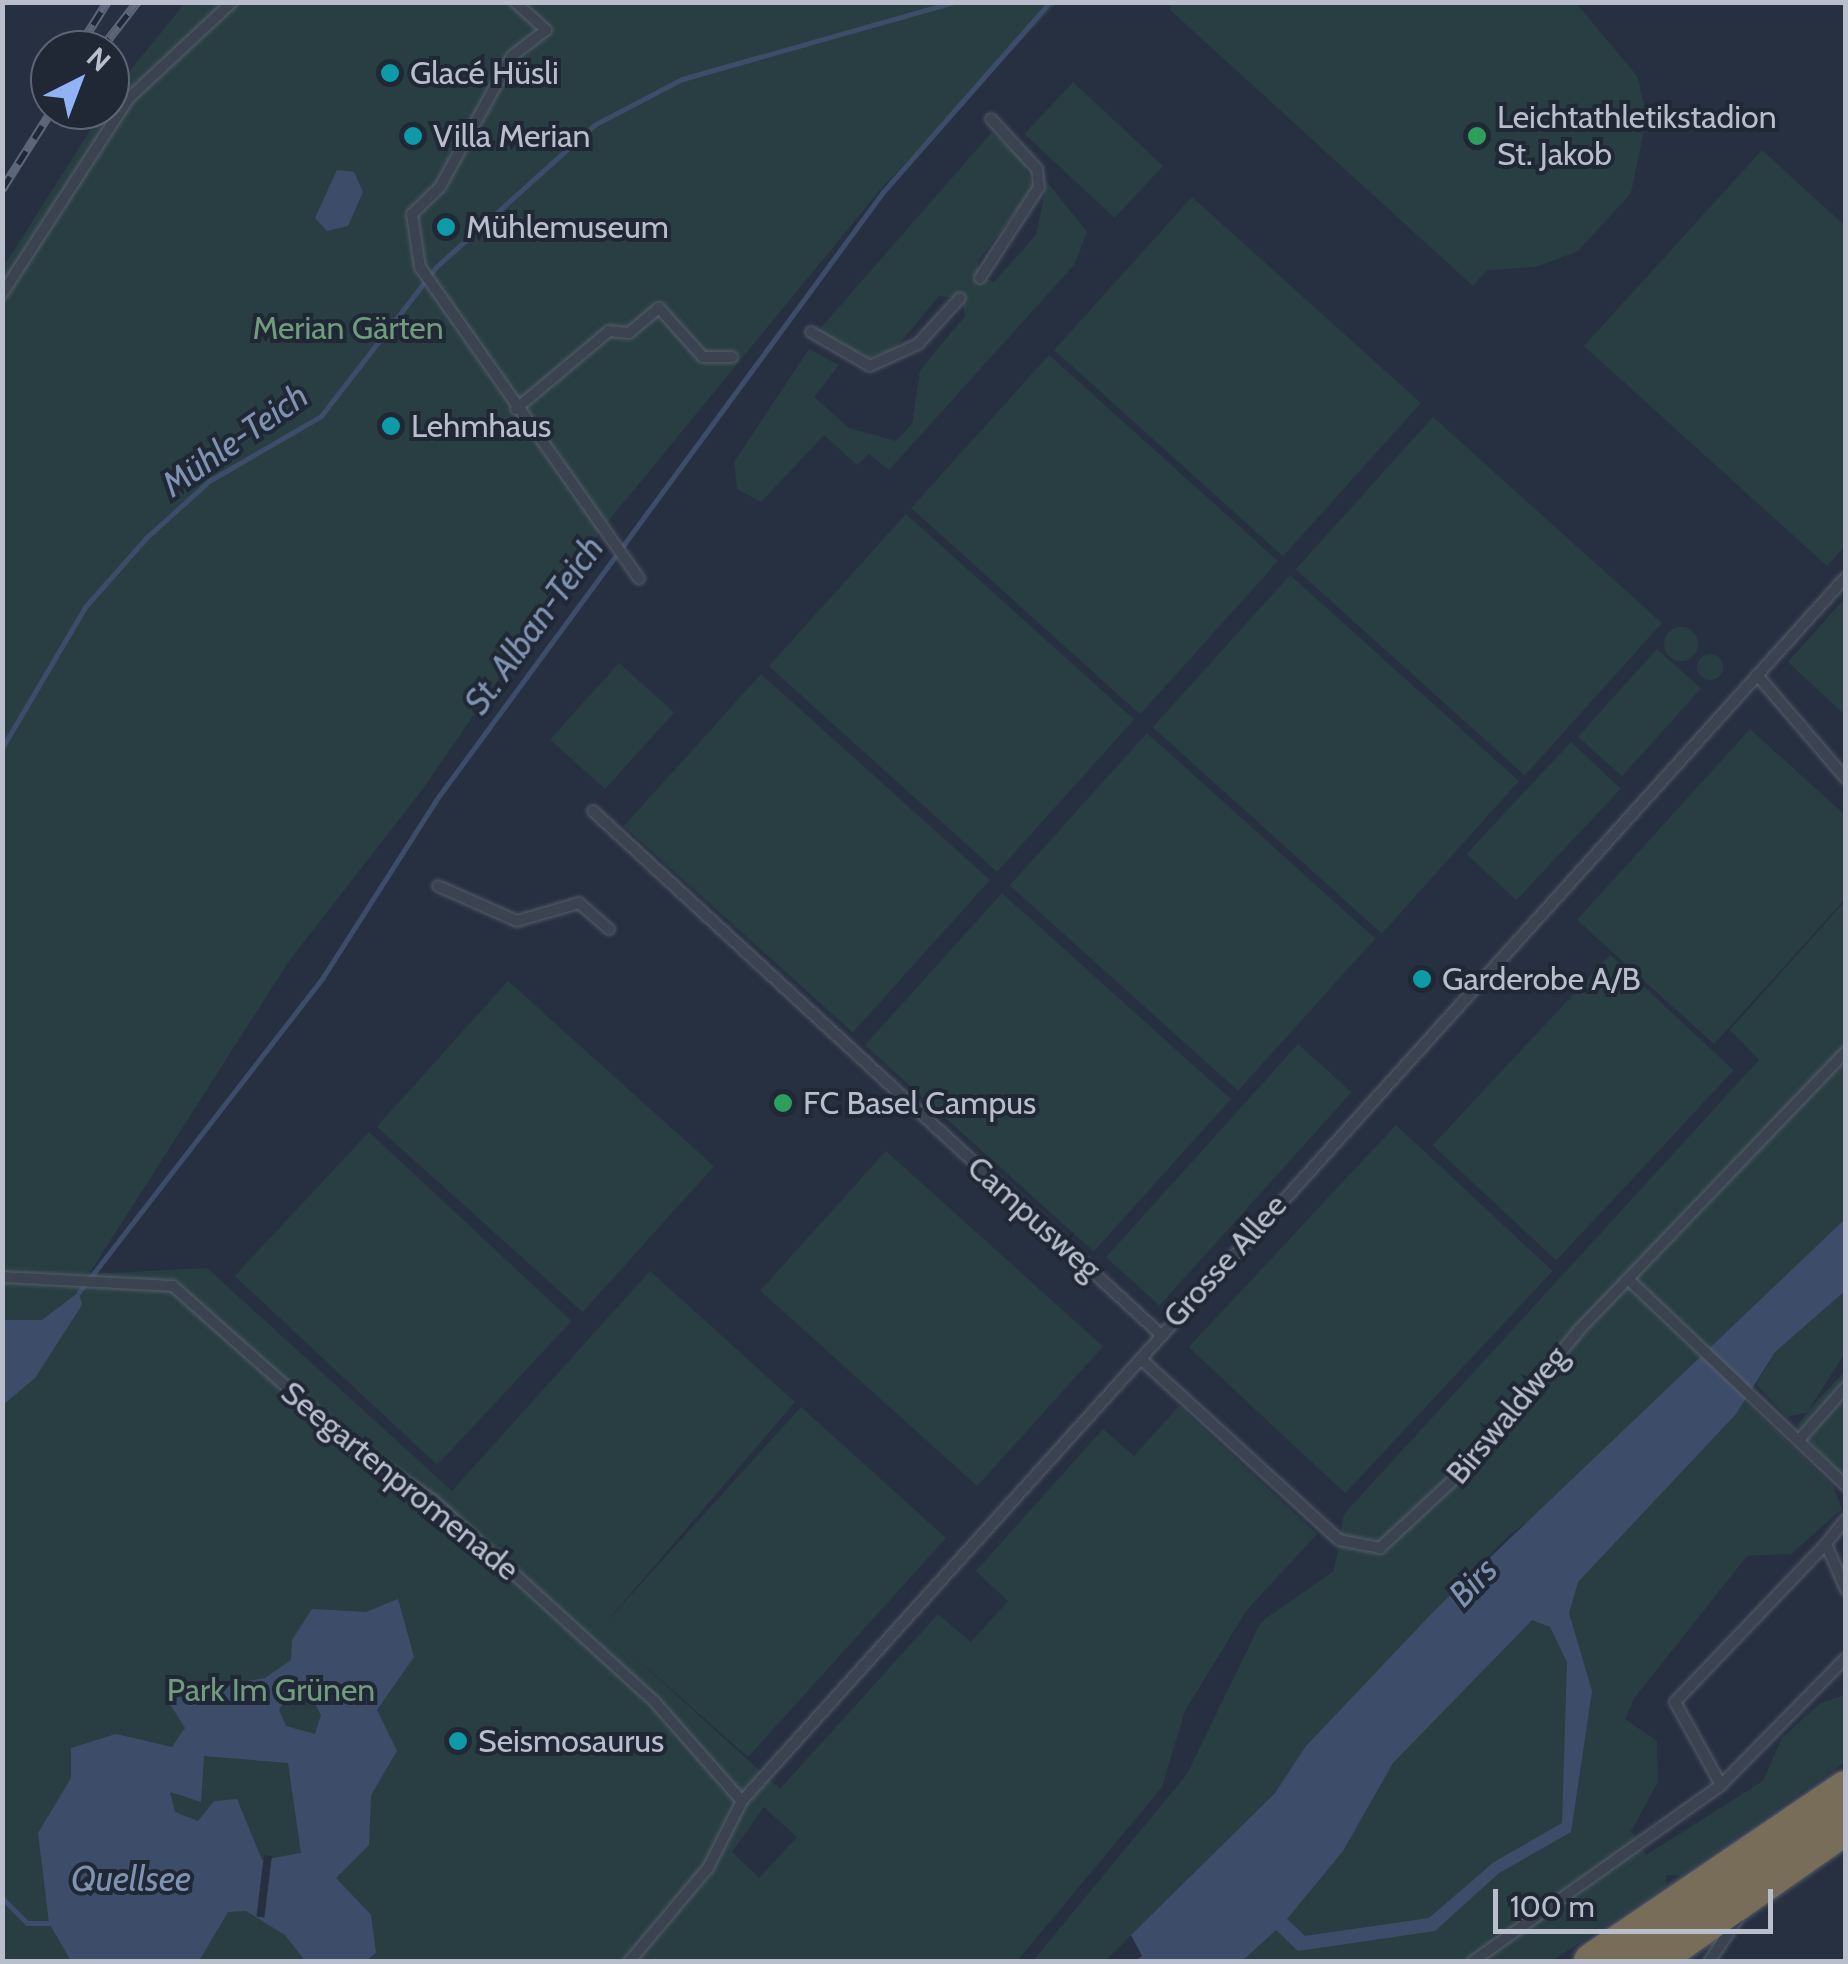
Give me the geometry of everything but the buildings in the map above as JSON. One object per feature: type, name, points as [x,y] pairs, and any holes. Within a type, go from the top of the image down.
[{"type":"highway","points":[[1593,1962],[1846,1790]]},
{"type":"highway","points":[[1650,1962],[1846,1825]]},
{"type":"highway","points":[[1752,1892],[1783,1886],[1846,1845]]},
{"type":"lane","points":[[2,294],[128,100],[232,2]]},
{"type":"lane","points":[[515,2],[546,30],[512,56],[440,187],[412,214],[420,267],[639,580]]},
{"type":"lane","points":[[980,278],[1026,220],[1039,187],[1038,169],[991,119]]},
{"type":"lane","points":[[811,332],[870,366],[918,344],[960,298]]},
{"type":"lane","points":[[516,409],[610,332],[629,333],[659,308],[704,357],[732,358]]},
{"type":"lane","name":"Grosse Allee","points":[[629,1962],[708,1868],[742,1801],[1142,1360],[1159,1333],[1846,577]]},
{"type":"lane","points":[[1756,675],[1846,779]]},
{"type":"lane","name":"Campusweg","points":[[593,811],[1159,1333]]},
{"type":"lane","points":[[438,886],[517,921],[579,903],[608,929]]},
{"type":"lane","name":"Birswaldweg","points":[[1142,1360],[1339,1540],[1380,1548],[1465,1469],[1628,1278],[1846,1052]]},
{"type":"lane","name":"Seegartenpromenade","points":[[2,1277],[173,1286],[352,1446],[433,1500],[654,1701],[742,1801]]},
{"type":"lane","points":[[1628,1278],[1846,1486]]},
{"type":"lane","points":[[1799,1440],[1846,1386]]},
{"type":"lane","points":[[1721,1785],[1675,1702],[1846,1519]]},
{"type":"lane","points":[[1826,1544],[1846,1590]]},
{"type":"lane","points":[[1472,1962],[1721,1785],[1846,1658]]},
{"type":"lane","points":[[1709,1962],[1752,1892]]},
{"type":"green space","name":"Leichtathletikstadion St. Jakob","points":[[1175,2],[1576,3],[1637,76],[1647,116],[1631,193],[1578,251],[1536,267],[1487,270],[1473,286],[1169,9]]},
{"type":"green space","points":[[185,3],[1057,3],[880,190],[601,530],[422,790],[289,961],[89,1274],[207,1268],[452,1491],[650,1271],[795,1402],[602,1627],[801,1407],[946,1538],[748,1757],[628,1651],[780,1789],[938,1614],[971,1642],[1008,1601],[976,1571],[1103,1429],[1134,1456],[1179,1406],[1317,1534],[1246,1611],[1185,1711],[1162,1787],[1017,1961],[3,1961],[2,269],[90,130],[130,130],[130,71]],"holes":[[[764,1807],[797,1837],[759,1878],[732,1852]]]},
{"type":"green space","points":[[1073,82],[1163,166],[1115,218],[1025,134]]},
{"type":"green space","points":[[992,132],[1023,161],[1033,188],[978,261],[978,276],[994,282],[1036,235],[1047,182],[1087,232],[1074,265],[889,470],[869,454],[857,465],[824,435],[761,502],[737,489],[734,462],[809,349],[839,365],[814,397],[849,428],[896,441],[912,424],[920,370],[965,316],[962,299],[939,296],[894,350],[868,358],[818,331]]},
{"type":"green space","points":[[1762,150],[1845,226],[1845,546],[1827,566],[1584,346]]},
{"type":"green space","points":[[1192,197],[1421,403],[1283,556],[1054,350]]},
{"type":"green space","points":[[1049,355],[1278,561],[1140,714],[911,508]]},
{"type":"green space","points":[[1433,417],[1662,623],[1525,775],[1296,569]]},
{"type":"green space","points":[[906,514],[1134,719],[997,872],[769,666]]},
{"type":"green space","points":[[1290,575],[1519,781],[1382,933],[1153,727]]},
{"type":"green space","points":[[1845,598],[1845,715],[1788,662]]},
{"type":"green space","points":[[1681,627],[1693,632],[1698,644],[1693,656],[1681,661],[1669,656],[1664,644],[1669,632]]},
{"type":"green space","points":[[1657,649],[1701,688],[1622,776],[1578,737]]},
{"type":"green space","points":[[1710,654],[1719,658],[1723,667],[1719,676],[1710,680],[1701,676],[1697,667],[1701,658]]},
{"type":"green space","points":[[619,663],[674,713],[605,789],[550,740]]},
{"type":"green space","points":[[761,674],[990,880],[853,1032],[624,826]]},
{"type":"green space","points":[[1750,729],[1845,815],[1845,899],[1714,1044],[1577,920]]},
{"type":"green space","points":[[1147,733],[1375,938],[1238,1091],[1010,885]]},
{"type":"green space","points":[[1571,742],[1621,788],[1516,900],[1467,854]]},
{"type":"green space","points":[[1002,893],[1231,1099],[1094,1251],[865,1045]]},
{"type":"green space","points":[[1845,901],[1845,1219],[1561,1497],[1508,1536],[1306,1746],[1275,1793],[1105,1961],[1032,1962],[1187,1774],[1261,1622],[1334,1571],[1344,1514],[1759,1060],[1730,1030]]},
{"type":"green space","points":[[1610,955],[1734,1070],[1556,1260],[1433,1145]]},
{"type":"green space","points":[[508,981],[714,1166],[583,1312],[377,1127]]},
{"type":"green space","points":[[1298,1044],[1352,1092],[1159,1305],[1106,1257]]},
{"type":"green space","points":[[1396,1125],[1553,1271],[1345,1493],[1189,1347]]},
{"type":"green space","points":[[369,1132],[572,1321],[437,1465],[235,1276]]},
{"type":"green space","points":[[886,1151],[1103,1346],[977,1486],[760,1291]]},
{"type":"green space","points":[[1845,1291],[1845,1353],[1809,1409],[1845,1371],[1845,1481],[1797,1425],[1808,1412],[1787,1417],[1756,1384],[1775,1352]]},
{"type":"green space","points":[[1744,1400],[1833,1486],[1842,1509],[1791,1554],[1747,1556],[1635,1697],[1625,1719],[1657,1741],[1658,1782],[1631,1831],[1646,1855],[1763,1781],[1782,1738],[1820,1703],[1845,1695],[1845,1762],[1680,1876],[1666,1875],[1666,1886],[1552,1961],[1242,1962],[1343,1851],[1392,1763]]},
{"type":"water","points":[[337,170],[354,172],[363,192],[348,226],[327,231],[315,218]]},
{"type":"water","name":"Birs","points":[[1845,1219],[1845,1291],[1775,1352],[1736,1414],[1578,1582],[1569,1613],[1592,1691],[1571,1832],[1499,1873],[1435,1931],[1298,1951],[1276,1930],[1241,1962],[1135,1961],[1142,1956],[1131,1935],[1275,1793],[1306,1746],[1436,1609]],"holes":[[[1532,1620],[1550,1627],[1567,1662],[1562,1823],[1494,1862],[1429,1918],[1305,1936],[1287,1919],[1343,1851],[1393,1763]]]},
{"type":"water","points":[[79,1292],[82,1305],[35,1378],[3,1405],[3,1320],[42,1320]]},
{"type":"water","name":"Quellsee","points":[[398,1599],[414,1657],[377,1710],[397,1751],[371,1795],[369,1845],[336,1878],[371,1915],[376,1953],[366,1961],[305,1961],[285,1935],[246,1911],[228,1912],[199,1961],[71,1961],[49,1923],[38,1833],[71,1778],[71,1748],[116,1734],[172,1747],[185,1728],[170,1704],[183,1692],[265,1678],[291,1660],[292,1640],[312,1609],[366,1612]],"holes":[[[306,1687],[321,1715],[315,1734],[286,1726],[279,1710],[290,1691]],[[204,1756],[288,1763],[301,1853],[262,1860],[237,1799],[214,1801],[198,1821],[175,1812],[170,1792],[201,1802]]]},
{"type":"pier","points":[[264,1855],[272,1856],[264,1918],[256,1917]]},
{"type":"waterway","name":"Mühle-Teich","points":[[2,748],[85,607],[147,537],[209,481],[321,416],[436,267],[594,125],[682,79],[954,2]]},
{"type":"waterway","name":"St. Alban-Teich","points":[[79,1292],[323,977],[436,800],[883,192],[1050,2]]},
{"type":"waterway","points":[[2,1898],[27,1923],[49,1923]]},
{"type":"waterway","points":[[200,1961],[235,1961]]},
{"type":"railway","points":[[90,30],[107,2]]},
{"type":"railway","points":[[115,30],[137,2]]},
{"type":"railway","points":[[2,189],[39,130]]},
{"type":"place","name":"Glacé Hüsli","points":[[390,73]]},
{"type":"place","name":"Villa Merian","points":[[413,136]]},
{"type":"place","name":"Leichtathletikstadion St. Jakob","points":[[1477,136]]},
{"type":"place","name":"Mühlemuseum","points":[[446,227]]},
{"type":"place","name":"Lehmhaus","points":[[391,426]]},
{"type":"place","name":"Garderobe A/B","points":[[1422,979]]},
{"type":"place","name":"FC Basel Campus","points":[[783,1103]]},
{"type":"place","name":"Seismosaurus","points":[[458,1741]]},
{"type":"park label","name":"Merian Gärten","points":[[348,328]]},
{"type":"park label","name":"Park Im Grünen","points":[[271,1690]]}]
